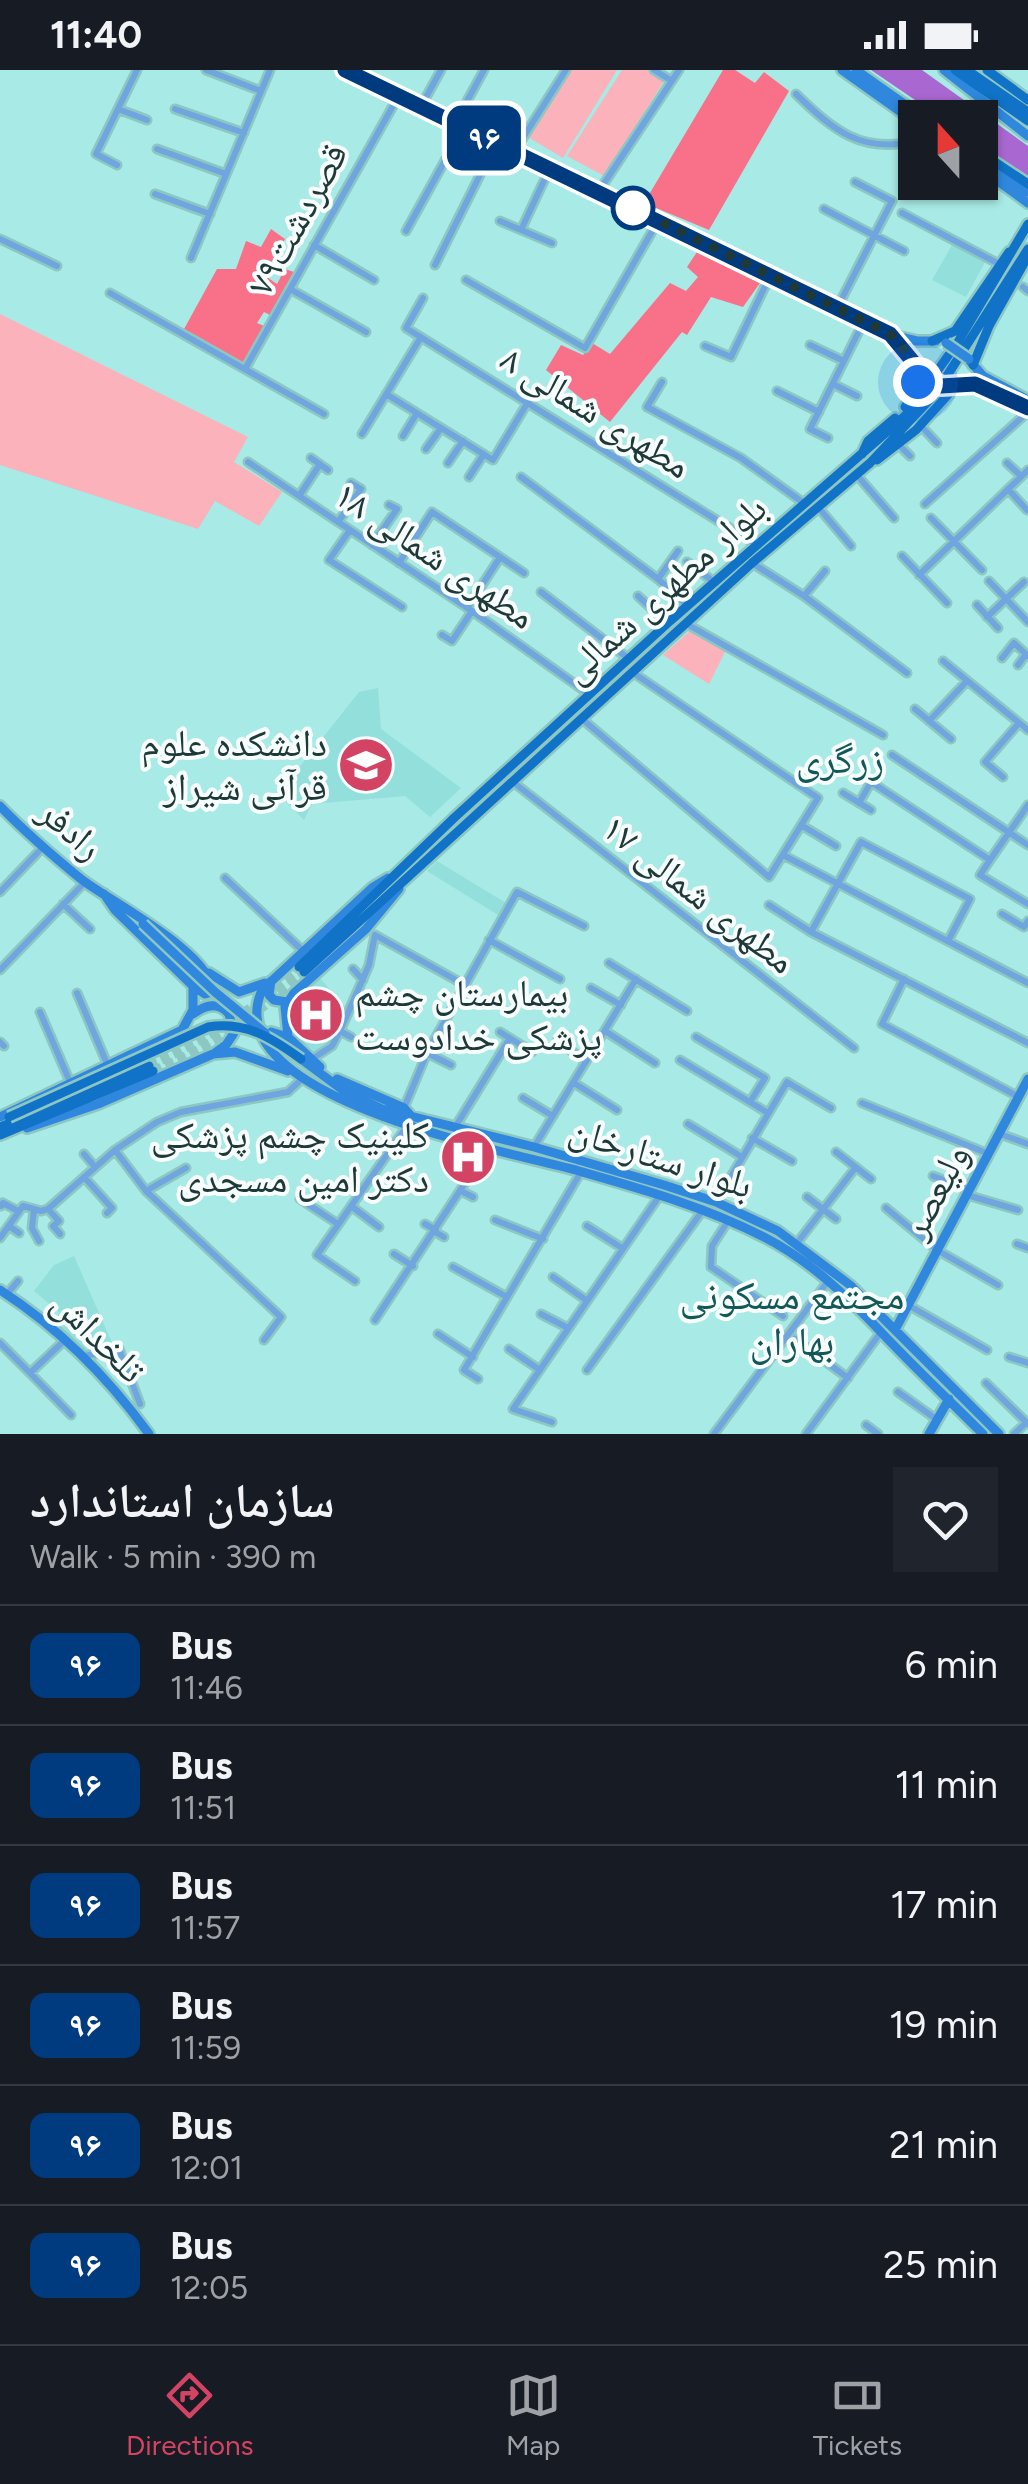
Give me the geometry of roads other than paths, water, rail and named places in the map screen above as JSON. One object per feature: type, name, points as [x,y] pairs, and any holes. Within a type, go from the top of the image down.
[{"type":"main road","points":[[346,70],[890,334],[946,344],[983,376],[1028,400]]},
{"type":"main road","points":[[842,70],[898,110]]},
{"type":"main road","points":[[856,70],[900,100]]},
{"type":"main road","points":[[864,70],[903,100]]},
{"type":"main road","points":[[944,70],[1028,136]]},
{"type":"main road","points":[[956,70],[1028,120]]},
{"type":"main road","points":[[967,70],[1028,112]]},
{"type":"main road","points":[[987,70],[1028,100]]},
{"type":"main road","points":[[998,168],[1028,189]]},
{"type":"main road","points":[[998,181],[1028,202]]},
{"type":"main road","points":[[865,461],[868,441],[910,402],[916,390],[920,348],[954,330],[1025,228]]},
{"type":"main road","name":"بلوار مطهرى شمالى","points":[[403,875],[856,474],[928,387],[1010,260],[1025,228]]},
{"type":"main road","points":[[865,461],[899,445],[955,387],[972,378],[971,362],[1028,252]]},
{"type":"main road","name":"بلوار مطهرى شمالى","points":[[302,970],[629,659],[757,545],[865,461],[936,393],[1028,252]]},
{"type":"main road","points":[[890,334],[920,369],[955,387],[975,384],[1028,410]]},
{"type":"main road","name":"رادفر","points":[[0,806],[43,847],[104,894]]},
{"type":"main road","points":[[288,1037],[284,1018],[287,1002],[366,928],[403,875]]},
{"type":"main road","points":[[300,1076],[259,1036],[256,1007],[260,994],[302,950],[373,887],[403,875]]},
{"type":"main road","points":[[104,894],[146,921],[227,988],[248,991],[272,979]]},
{"type":"main road","points":[[104,894],[266,1034],[344,1084],[404,1108],[410,1122]]},
{"type":"main road","points":[[104,894],[115,910],[205,994],[212,992],[205,970]]},
{"type":"main road","points":[[0,1135],[98,1104],[226,1045],[234,1032],[230,1014],[205,970]]},
{"type":"main road","points":[[272,979],[269,995],[287,1002]]},
{"type":"main road","points":[[186,1024],[193,1010],[193,986]]},
{"type":"main road","points":[[2,1121],[70,1082],[167,1038],[204,1006],[222,1007],[230,1014]]},
{"type":"main road","points":[[2,1121],[202,1029],[232,1026],[266,1034]]},
{"type":"main road","points":[[270,1050],[266,1039],[269,1033],[278,1032],[288,1037],[306,1059]]},
{"type":"main road","points":[[213,1054],[235,1052],[300,1076]]},
{"type":"main road","name":"بلوار ستارخان","points":[[306,1059],[344,1091],[410,1122],[461,1141],[660,1195],[768,1238],[828,1281],[983,1434]]},
{"type":"main road","points":[[0,1135],[151,1069],[2,1121]]},
{"type":"main road","name":"بلوار ستارخان","points":[[300,1076],[372,1113],[534,1147],[716,1202],[797,1243],[850,1284],[1000,1434]]},
{"type":"main road","name":"ولیعصر","points":[[895,1330],[1028,1078]]},
{"type":"main road","name":"تلخداش","points":[[3,1294],[67,1338],[149,1434]]},
{"type":"main road","points":[[929,1434],[949,1399]]},
{"type":"street","points":[[116,165],[96,154],[137,70]]},
{"type":"street","points":[[206,70],[261,91]]},
{"type":"street","points":[[190,258],[270,70]]},
{"type":"street","points":[[420,108],[441,70]]},
{"type":"street","points":[[406,231],[484,70]]},
{"type":"street","points":[[514,152],[566,70]]},
{"type":"street","points":[[654,70],[672,82]]},
{"type":"street","points":[[600,191],[680,70]]},
{"type":"street","points":[[796,94],[842,134],[884,146],[898,144]]},
{"type":"street","name":"قصردشت۷۹","points":[[245,369],[398,96]]},
{"type":"street","points":[[175,108],[244,133]]},
{"type":"street","points":[[118,109],[147,120]]},
{"type":"street","points":[[435,265],[496,144]]},
{"type":"street","points":[[157,149],[226,174]]},
{"type":"street","points":[[520,230],[550,168]]},
{"type":"street","points":[[838,308],[892,201],[855,182]]},
{"type":"street","points":[[156,194],[210,214]]},
{"type":"street","points":[[824,209],[904,251]]},
{"type":"street","points":[[902,213],[999,264]]},
{"type":"street","points":[[466,280],[585,348],[658,220]]},
{"type":"street","points":[[500,221],[552,243]]},
{"type":"street","points":[[0,239],[57,266]]},
{"type":"street","points":[[314,245],[374,280]]},
{"type":"street","points":[[705,346],[730,357],[770,275]]},
{"type":"street","points":[[290,288],[366,332]]},
{"type":"street","points":[[110,293],[324,414]]},
{"type":"street","name":"۸ مطهری شمالی","points":[[423,298],[406,328],[757,545]]},
{"type":"street","points":[[828,438],[810,430],[864,321]]},
{"type":"street","points":[[362,434],[421,337]]},
{"type":"street","points":[[810,345],[844,361]]},
{"type":"street","points":[[662,382],[647,407],[741,458],[806,504]]},
{"type":"street","points":[[832,384],[857,396]]},
{"type":"street","points":[[777,391],[818,412]]},
{"type":"street","points":[[386,394],[493,460],[528,402]]},
{"type":"street","points":[[924,504],[1028,410]]},
{"type":"street","points":[[403,436],[417,413]]},
{"type":"street","points":[[920,425],[937,443]]},
{"type":"street","points":[[426,449],[440,428]]},
{"type":"street","points":[[448,464],[463,441]]},
{"type":"street","points":[[899,445],[910,456]]},
{"type":"street","points":[[469,477],[484,454]]},
{"type":"street","points":[[299,496],[324,467],[312,458]]},
{"type":"street","name":"۱۸ مطهری شمالی","points":[[248,462],[590,695]]},
{"type":"street","points":[[919,575],[1025,473],[1007,463]]},
{"type":"street","points":[[856,474],[894,518]]},
{"type":"street","points":[[521,477],[658,579],[688,606]]},
{"type":"street","points":[[338,522],[361,490],[351,483]]},
{"type":"street","points":[[1008,489],[1028,510]]},
{"type":"street","points":[[372,545],[397,509],[389,505]]},
{"type":"street","points":[[818,508],[851,546]]},
{"type":"street","points":[[399,562],[432,512],[524,573]]},
{"type":"street","points":[[932,518],[982,570]]},
{"type":"street","points":[[350,530],[330,560],[402,606]]},
{"type":"street","points":[[658,579],[678,551]]},
{"type":"street","points":[[902,556],[947,604]]},
{"type":"street","points":[[442,635],[452,641],[499,559]]},
{"type":"street","points":[[687,562],[714,582]]},
{"type":"street","points":[[752,563],[804,596],[906,673]]},
{"type":"street","points":[[804,596],[825,571]]},
{"type":"street","points":[[989,581],[1028,622]]},
{"type":"street","points":[[987,616],[1024,582]]},
{"type":"street","points":[[541,592],[629,659]]},
{"type":"street","points":[[638,596],[668,624]]},
{"type":"street","points":[[977,605],[998,628]]},
{"type":"street","points":[[685,623],[883,735]]},
{"type":"street","points":[[1002,658],[1014,643],[1027,655],[1018,664]]},
{"type":"street","points":[[943,661],[1028,730]]},
{"type":"street","points":[[582,719],[768,877],[818,798],[632,672]]},
{"type":"street","points":[[929,721],[967,681]]},
{"type":"street","points":[[914,709],[950,739]]},
{"type":"street","points":[[1002,777],[985,762],[1019,723]]},
{"type":"street","points":[[892,755],[1028,845]]},
{"type":"street","name":"۱۷ مطهری شمالی","points":[[512,781],[854,1048]]},
{"type":"street","points":[[858,802],[872,782],[990,860]]},
{"type":"street","points":[[843,793],[871,810]]},
{"type":"street","points":[[1028,805],[980,875],[1028,904]]},
{"type":"street","points":[[802,825],[836,846]]},
{"type":"street","points":[[811,932],[860,842],[970,899],[948,941]]},
{"type":"street","points":[[0,892],[43,847]]},
{"type":"street","points":[[783,855],[1028,984]]},
{"type":"street","points":[[225,878],[302,950]]},
{"type":"street","points":[[0,970],[85,882]]},
{"type":"street","points":[[404,1108],[427,1053],[518,892],[584,926]]},
{"type":"street","points":[[63,904],[90,929]]},
{"type":"street","points":[[769,905],[811,932],[1028,1043]]},
{"type":"street","points":[[1002,914],[1024,927],[1028,921]]},
{"type":"street","points":[[366,928],[466,985]]},
{"type":"street","points":[[306,1059],[332,1046],[370,965],[376,935]]},
{"type":"street","points":[[489,940],[560,979]]},
{"type":"street","points":[[609,962],[686,1010]]},
{"type":"street","points":[[354,970],[362,980]]},
{"type":"street","points":[[534,1147],[636,980]]},
{"type":"street","points":[[904,980],[882,1024],[1019,1096]]},
{"type":"street","points":[[591,988],[621,1005]]},
{"type":"street","points":[[77,993],[108,1066]]},
{"type":"street","points":[[40,1012],[70,1082]]},
{"type":"street","points":[[340,1031],[351,1037]]},
{"type":"street","points":[[605,1031],[655,1062]]},
{"type":"street","points":[[500,1032],[532,1052]]},
{"type":"street","points":[[696,1037],[766,1078],[750,1102]]},
{"type":"street","points":[[454,1129],[510,1038]]},
{"type":"street","points":[[558,1041],[586,1060]]},
{"type":"street","points":[[427,1053],[450,1065]]},
{"type":"street","points":[[680,1060],[768,1113]]},
{"type":"street","points":[[0,1238],[18,1210],[28,1206],[48,1209],[95,1166],[148,1127],[180,1112],[288,1092],[300,1076]]},
{"type":"street","points":[[716,1202],[787,1082],[831,1108]]},
{"type":"street","points":[[574,1083],[617,1110]]},
{"type":"street","points":[[523,1098],[553,1116]]},
{"type":"street","points":[[862,1103],[989,1154]]},
{"type":"street","points":[[355,1281],[317,1256],[410,1122]]},
{"type":"street","points":[[688,1124],[742,1158]]},
{"type":"street","points":[[1000,1134],[1028,1144]]},
{"type":"street","points":[[752,1138],[792,1161]]},
{"type":"street","points":[[448,1162],[461,1141]]},
{"type":"street","points":[[375,1320],[489,1147]]},
{"type":"street","points":[[115,1150],[146,1191],[281,1317],[264,1340]]},
{"type":"street","points":[[836,1152],[870,1179]]},
{"type":"street","points":[[84,1154],[95,1166]]},
{"type":"street","points":[[797,1243],[856,1167]]},
{"type":"street","points":[[146,1191],[186,1168]]},
{"type":"street","points":[[478,1379],[464,1370],[580,1172]]},
{"type":"street","points":[[933,1176],[1018,1210]]},
{"type":"street","points":[[84,1177],[112,1208],[107,1213]]},
{"type":"street","points":[[450,1187],[473,1198]]},
{"type":"street","points":[[552,1422],[513,1409],[660,1195]]},
{"type":"street","points":[[806,1197],[836,1218]]},
{"type":"street","points":[[300,1198],[338,1224]]},
{"type":"street","points":[[1,1206],[3,1203],[18,1210]]},
{"type":"street","points":[[351,1206],[380,1227]]},
{"type":"street","points":[[886,1208],[938,1250],[998,1286]]},
{"type":"street","points":[[34,1209],[32,1228],[38,1241]]},
{"type":"street","points":[[48,1209],[58,1221],[53,1226],[60,1234]]},
{"type":"street","points":[[587,1370],[703,1210]]},
{"type":"street","points":[[495,1220],[543,1239]]},
{"type":"street","points":[[728,1220],[712,1246],[711,1267],[783,1316]]},
{"type":"street","points":[[425,1224],[444,1237]]},
{"type":"street","points":[[9,1226],[19,1233]]},
{"type":"street","points":[[587,1226],[622,1248]]},
{"type":"street","points":[[1017,1244],[1028,1248]]},
{"type":"street","points":[[394,1254],[412,1266]]},
{"type":"street","points":[[454,1267],[507,1297]]},
{"type":"street","points":[[553,1278],[586,1300]]},
{"type":"street","points":[[3,1294],[18,1280]]},
{"type":"street","points":[[714,1434],[828,1281]]},
{"type":"street","points":[[908,1305],[987,1350]]},
{"type":"street","points":[[541,1314],[568,1328]]},
{"type":"street","points":[[806,1434],[881,1332]]},
{"type":"street","points":[[438,1334],[473,1356]]},
{"type":"street","points":[[30,1372],[67,1338]]},
{"type":"street","points":[[795,1339],[848,1378]]},
{"type":"street","points":[[0,1344],[71,1415]]},
{"type":"street","points":[[85,1356],[119,1349],[140,1404]]},
{"type":"street","points":[[509,1349],[540,1370]]},
{"type":"street","points":[[1008,1357],[1028,1363]]},
{"type":"street","points":[[986,1382],[1027,1423],[1014,1434]]},
{"type":"street","points":[[898,1392],[936,1419]]},
{"type":"street","points":[[866,1425],[878,1434]]},
{"type":"tunnel","points":[[149,1066],[228,1023],[299,967]]},
{"type":"tunnel","points":[[153,1071],[233,1029],[304,972]]},
{"type":"place","name":"دانشکده علوم قرآنی شیراز","points":[[366,765]]},
{"type":"place","name":"بیمارستان چشم پزشکی خدادوست","points":[[316,1015]]},
{"type":"place","name":"کلینیک چشم پزشکی دکتر امین مسجدی","points":[[468,1157]]},
{"type":"district","name":"زرگری","points":[[840,759]]},
{"type":"district","name":"مجتمع مسکونی بهاران","points":[[792,1318]]}]
